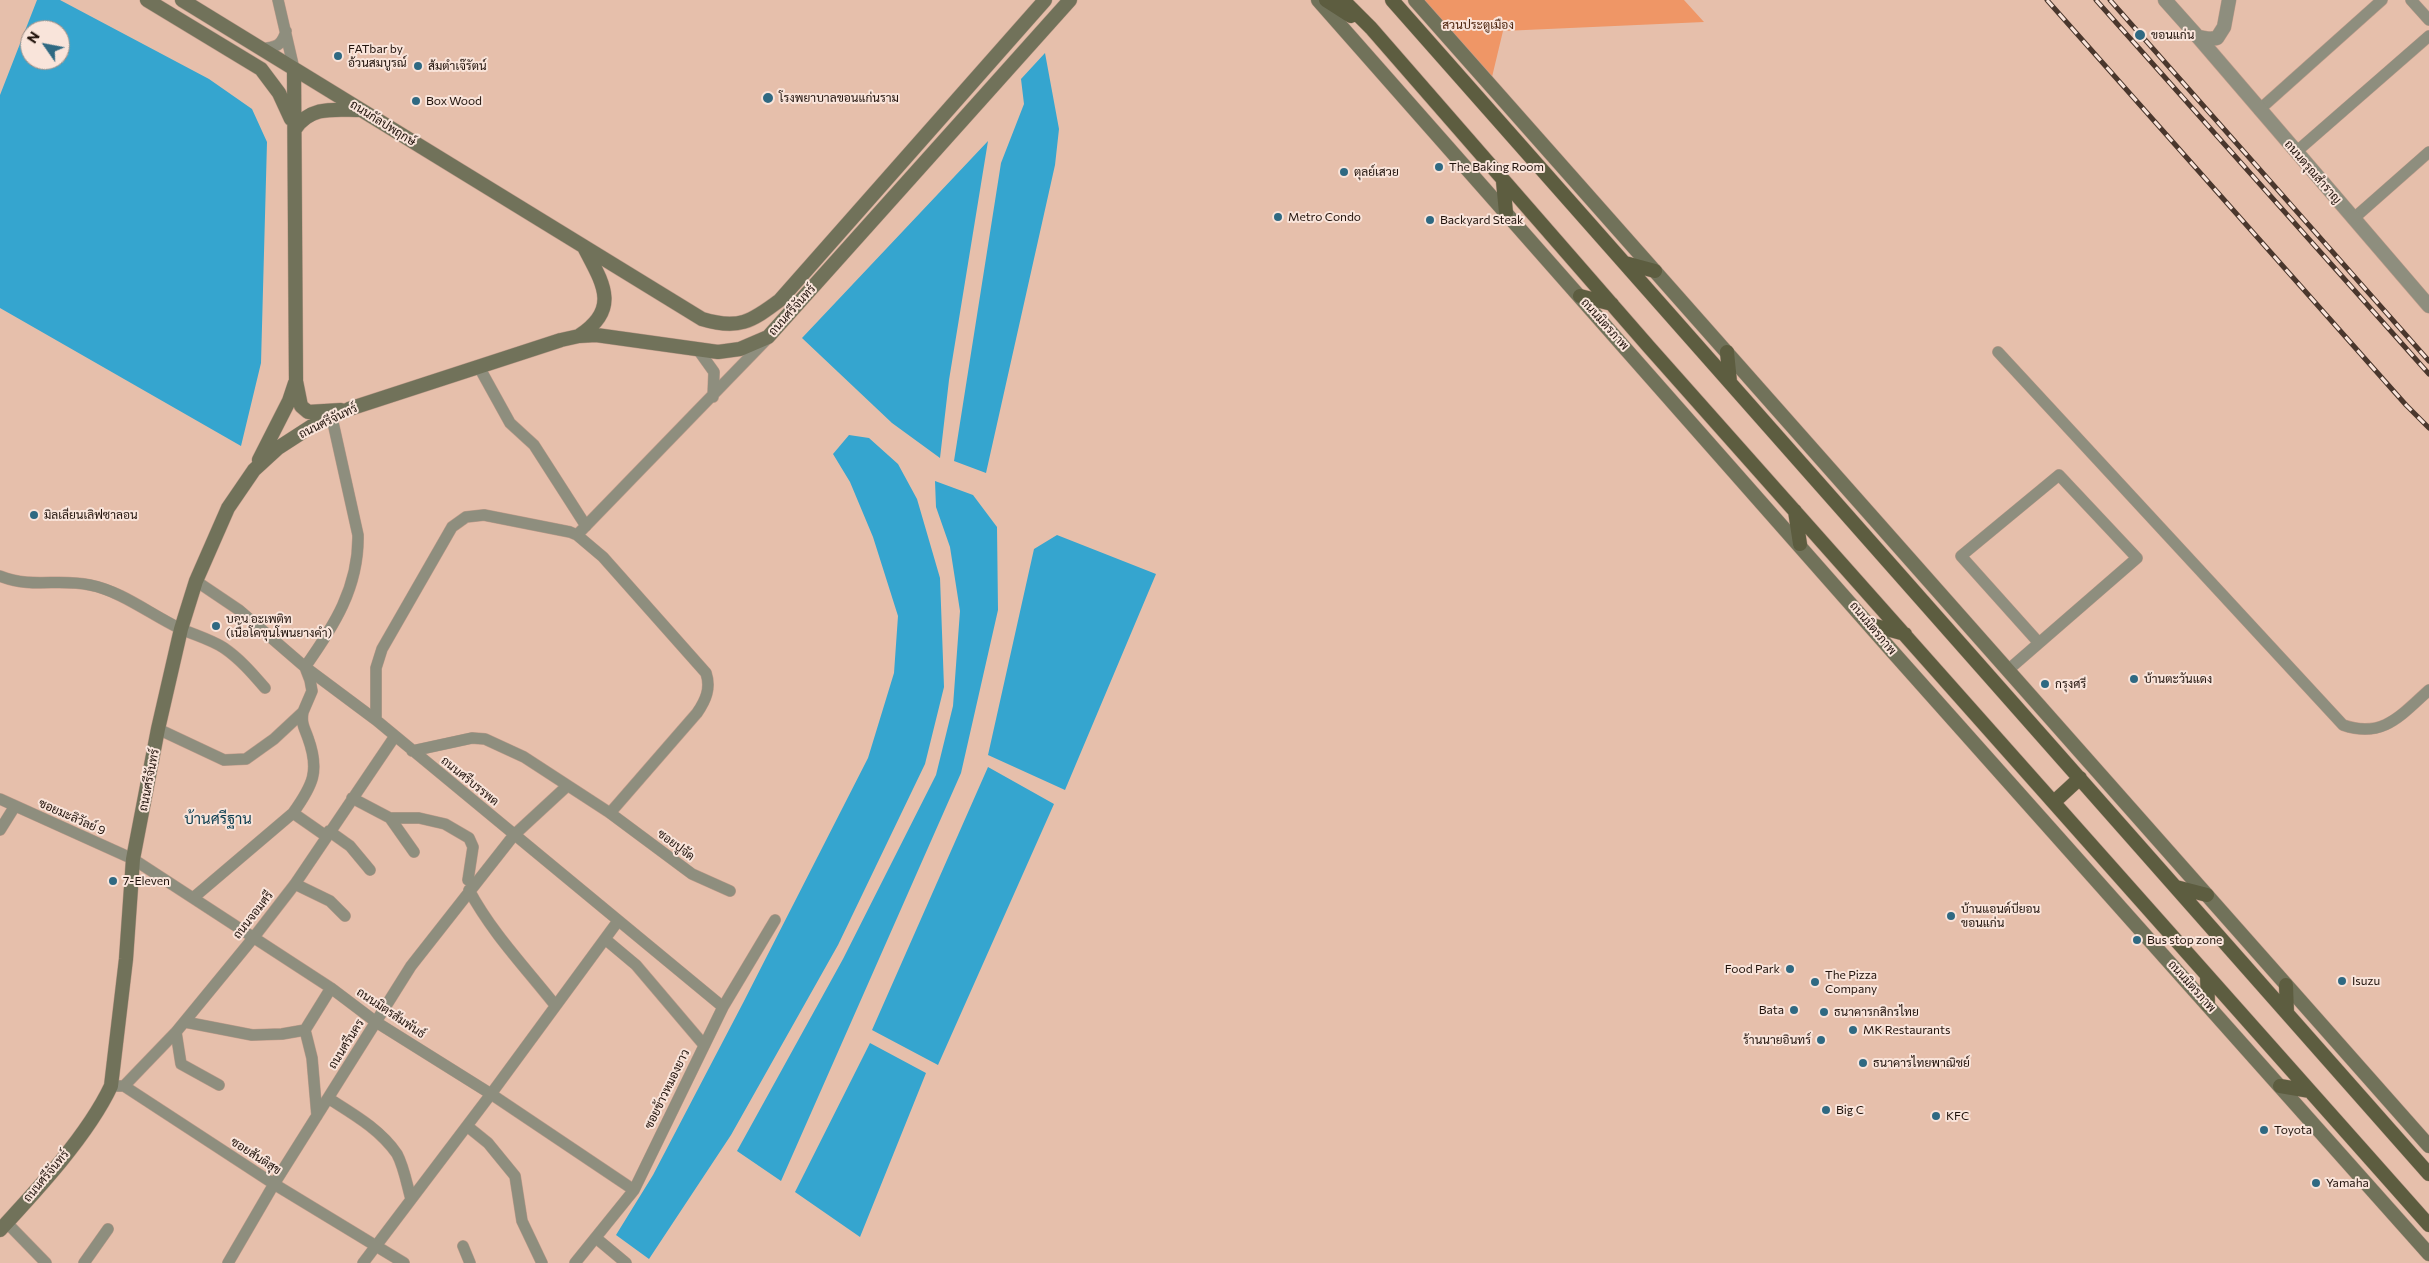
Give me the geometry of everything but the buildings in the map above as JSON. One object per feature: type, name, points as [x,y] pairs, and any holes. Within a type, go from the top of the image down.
[{"type":"main road","points":[[147,0],[261,70],[286,106],[295,129]]},
{"type":"main road","name":"ถนนศรีจันทร์","points":[[755,317],[780,300],[1045,0]]},
{"type":"main road","name":"ถนนศรีจันทร์","points":[[3,1227],[68,1151],[117,1086],[133,859],[158,730],[181,629],[196,580],[228,508],[254,470],[291,439],[312,426],[349,409],[579,336],[596,335],[699,351],[718,352],[740,349],[768,337],[1070,0]]},
{"type":"main road","name":"ถนนมิตรภาพ","points":[[1318,0],[2429,1254]]},
{"type":"main road","points":[[1326,0],[1371,28]]},
{"type":"main road","name":"ถนนมิตรภาพ","points":[[1343,0],[1371,28],[1503,181],[2429,1225]]},
{"type":"main road","points":[[1393,0],[2429,1174]]},
{"type":"main road","points":[[1414,0],[2429,1146]]},
{"type":"main road","name":"ถนนกัลปพฤกษ์","points":[[186,2],[702,319],[724,326],[739,324],[755,317]]},
{"type":"main road","points":[[294,69],[296,381],[301,406],[308,412],[349,409]]},
{"type":"main road","points":[[295,129],[302,118],[312,113],[362,110]]},
{"type":"main road","points":[[1503,181],[1506,213]]},
{"type":"main road","points":[[579,336],[592,327],[604,308],[605,299],[599,277],[584,246]]},
{"type":"main road","points":[[1625,263],[1655,271]]},
{"type":"main road","points":[[1580,296],[1612,304]]},
{"type":"main road","points":[[1726,352],[1730,382]]},
{"type":"main road","points":[[254,470],[289,401],[296,381]]},
{"type":"main road","points":[[1794,510],[1800,544]]},
{"type":"main road","points":[[1872,625],[1905,634]]},
{"type":"main road","points":[[2054,802],[2080,778]]},
{"type":"main road","points":[[2176,886],[2207,895]]},
{"type":"main road","points":[[2207,975],[2208,1005]]},
{"type":"main road","points":[[2286,985],[2287,1013]]},
{"type":"main road","points":[[2280,1086],[2310,1091]]},
{"type":"street","points":[[278,0],[294,69]]},
{"type":"street","name":"ถนนดรุณสำราญ","points":[[2165,0],[2228,70],[2259,110],[2429,306]]},
{"type":"street","points":[[2228,70],[2223,50],[2224,27],[2230,0]]},
{"type":"street","points":[[2259,110],[2382,0]]},
{"type":"street","points":[[2411,0],[2429,20]]},
{"type":"street","points":[[180,20],[186,2]]},
{"type":"street","points":[[2198,38],[2209,40],[2217,38],[2224,27]]},
{"type":"street","points":[[261,49],[275,47],[283,42],[286,31]]},
{"type":"street","points":[[2296,152],[2429,36]]},
{"type":"street","points":[[2353,219],[2429,152]]},
{"type":"street","points":[[577,535],[713,397],[768,337]]},
{"type":"street","points":[[699,351],[714,372],[713,397]]},
{"type":"street","points":[[1998,352],[2343,725],[2360,731],[2390,724],[2429,690]]},
{"type":"street","points":[[479,367],[510,423],[534,445],[586,526]]},
{"type":"street","points":[[193,898],[293,813],[307,793],[314,774],[311,747],[301,723],[303,712],[312,691],[305,667],[333,627],[344,603],[352,578],[358,546],[358,535],[332,418]]},
{"type":"street","points":[[2008,670],[2137,558],[2059,475],[1961,556],[2039,643]]},
{"type":"street","points":[[376,720],[376,668],[378,658],[458,521],[466,517],[484,515],[577,535],[603,557],[706,673],[708,681],[706,697],[698,713],[610,813]]},
{"type":"street","points":[[0,576],[28,584],[73,582],[105,589],[181,629],[210,640],[225,649],[244,664],[265,688]]},
{"type":"street","name":"ถนนศรีบรรพด","points":[[196,580],[239,610],[305,667],[376,720],[723,1007]]},
{"type":"street","points":[[158,730],[224,760],[240,760],[246,759],[267,744],[303,712]]},
{"type":"street","name":"ถนนจอมศรี","points":[[117,1086],[176,1032],[254,937],[295,884],[395,736]]},
{"type":"street","name":"ซอยปูจัด","points":[[412,751],[472,738],[485,739],[524,757],[566,787],[610,813],[692,874],[730,891]]},
{"type":"street","name":"ถนนศรีนคร","points":[[228,1263],[274,1184],[411,966],[514,834],[566,787]]},
{"type":"street","points":[[352,798],[390,818],[414,852]]},
{"type":"street","name":"ซอยมะลิวัลย์ 9","points":[[0,799],[133,859]]},
{"type":"street","points":[[0,830],[15,806]]},
{"type":"street","points":[[293,813],[350,846],[370,870]]},
{"type":"street","points":[[390,818],[419,818],[445,824],[469,838],[473,847],[468,880],[483,915],[494,926],[501,942],[516,956],[555,1005]]},
{"type":"street","name":"ถนนมิตรสัมพันธ์","points":[[133,859],[331,988],[376,1022],[491,1094],[634,1190]]},
{"type":"street","points":[[295,884],[330,901],[345,916]]},
{"type":"street","name":"ซอยข้าวหมองยาว","points":[[575,1263],[634,1190],[723,1007],[775,920]]},
{"type":"street","points":[[363,1263],[491,1094],[618,921]]},
{"type":"street","points":[[605,939],[636,965],[704,1045]]},
{"type":"street","points":[[317,1116],[312,1058],[305,1030],[331,988]]},
{"type":"street","points":[[185,1022],[252,1035],[282,1034],[305,1030]]},
{"type":"street","points":[[176,1032],[181,1064],[219,1085]]},
{"type":"street","name":"ซอยสันติสุข","points":[[117,1086],[404,1263]]},
{"type":"street","points":[[328,1098],[368,1124],[383,1137],[398,1155],[411,1198]]},
{"type":"street","points":[[467,1126],[488,1143],[514,1176],[522,1221],[542,1263]]},
{"type":"street","points":[[3,1227],[46,1263]]},
{"type":"street","points":[[84,1263],[108,1229]]},
{"type":"street","points":[[596,1238],[626,1263]]},
{"type":"street","points":[[463,1246],[470,1263]]},
{"type":"green space","name":"สวนประตูเมือง","points":[[1424,0],[1684,0],[1704,22],[1503,31],[1492,77]]},
{"type":"water","points":[[37,0],[60,0],[209,79],[252,109],[267,142],[261,363],[241,446],[0,308],[0,95],[20,44],[20,70],[70,70],[70,20],[29,20]]},
{"type":"water","points":[[1045,53],[1059,129],[1055,165],[986,473],[954,461],[1001,163],[1024,104],[1021,79]]},
{"type":"water","points":[[988,141],[949,380],[940,458],[892,423],[802,338]]},
{"type":"water","points":[[849,435],[869,438],[898,464],[917,499],[940,578],[944,687],[925,764],[838,945],[731,1135],[649,1259],[616,1235],[653,1175],[868,758],[894,673],[898,616],[873,537],[850,482],[833,454]]},
{"type":"water","points":[[935,481],[973,495],[997,527],[998,610],[961,773],[781,1181],[737,1151],[843,959],[936,775],[953,706],[960,611],[950,547],[936,507]]},
{"type":"water","points":[[1057,535],[1156,574],[1065,790],[988,755],[1034,549]]},
{"type":"water","points":[[988,767],[1054,804],[938,1065],[872,1030]]},
{"type":"water","points":[[870,1043],[926,1073],[860,1237],[795,1192]]},
{"type":"railway","points":[[2047,0],[2406,405],[2429,428]]},
{"type":"railway","points":[[2096,0],[2429,374]]},
{"type":"railway","points":[[2110,0],[2429,361]]},
{"type":"place","name":"ขอนแก่น","points":[[2140,35]]},
{"type":"place","name":"FATbar by อ้วนสมบูรณ์","points":[[338,56]]},
{"type":"place","name":"ส้มตำเจ๊รัตน์","points":[[418,66]]},
{"type":"place","name":"โรงพยาบาลขอนแก่นราม","points":[[768,98]]},
{"type":"place","name":"Box Wood","points":[[416,101]]},
{"type":"place","name":"The Baking Room","points":[[1439,167]]},
{"type":"place","name":"ตุลย์เสวย","points":[[1344,172]]},
{"type":"place","name":"Metro Condo","points":[[1278,217]]},
{"type":"place","name":"Backyard Steak","points":[[1430,220]]},
{"type":"place","name":"มิลเลียนเลิฟซาลอน","points":[[34,515]]},
{"type":"place","name":"บอน อะเพติท (เนื้อโคขุนโพนยางคำ)","points":[[216,626]]},
{"type":"place","name":"บ้านตะวันแดง","points":[[2134,679]]},
{"type":"place","name":"กรุงศรี","points":[[2045,684]]},
{"type":"place","name":"7-Eleven","points":[[113,881]]},
{"type":"place","name":"บ้านแอนด์บียอน ขอนแก่น","points":[[1951,916]]},
{"type":"place","name":"Bus stop zone","points":[[2137,940]]},
{"type":"place","name":"Food Park","points":[[1790,969]]},
{"type":"place","name":"Isuzu","points":[[2342,981]]},
{"type":"place","name":"The Pizza Company","points":[[1815,982]]},
{"type":"place","name":"Bata","points":[[1794,1010]]},
{"type":"place","name":"ธนาคารกสิกรไทย","points":[[1824,1012]]},
{"type":"place","name":"MK Restaurants","points":[[1853,1030]]},
{"type":"place","name":"ร้านนายอินทร์","points":[[1821,1040]]},
{"type":"place","name":"ธนาคารไทยพาณิชย์","points":[[1863,1063]]},
{"type":"place","name":"Big C","points":[[1826,1110]]},
{"type":"place","name":"KFC","points":[[1936,1116]]},
{"type":"place","name":"Toyota","points":[[2264,1130]]},
{"type":"place","name":"Yamaha","points":[[2316,1183]]},
{"type":"district","name":"บ้านศรีฐาน","points":[[218,819]]}]
